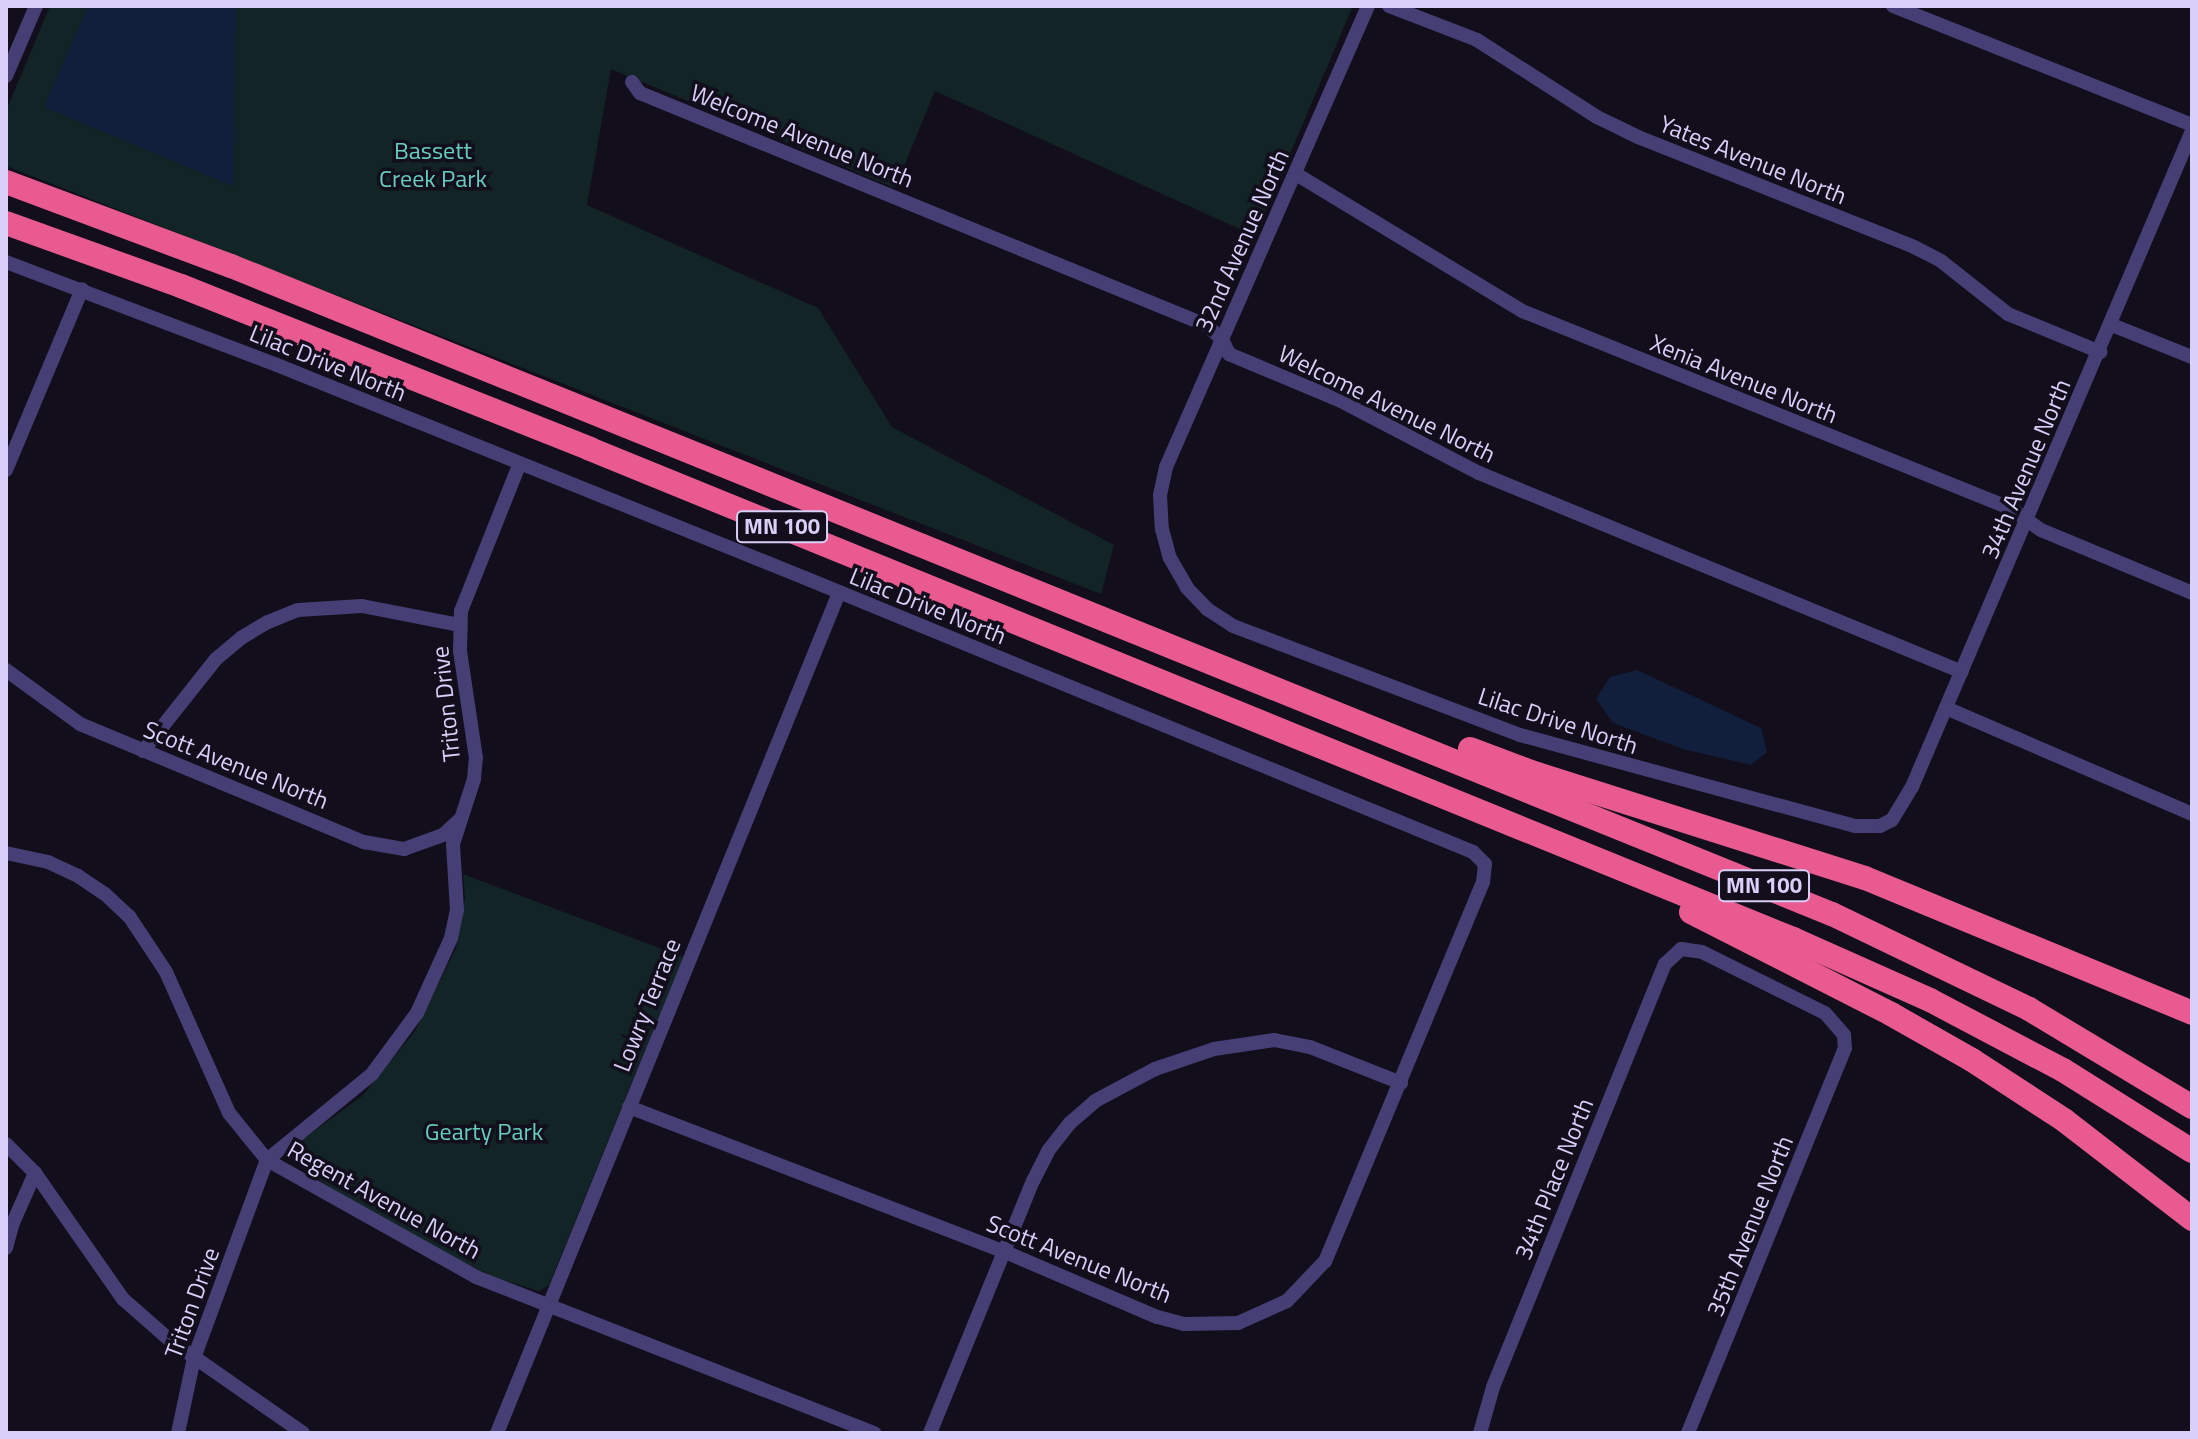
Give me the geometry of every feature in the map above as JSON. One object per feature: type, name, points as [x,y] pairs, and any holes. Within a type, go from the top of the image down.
[{"type":"highway","name":"MN 100","points":[[6,182],[231,266],[1832,914],[2078,1036],[2192,1107]]},
{"type":"highway","name":"MN 100","points":[[6,223],[181,286],[546,432],[1793,939],[1930,1000],[2063,1070],[2192,1151]]},
{"type":"highway","points":[[1318,704],[1428,733],[1551,779],[1865,878],[2192,1013]]},
{"type":"highway","points":[[1554,841],[1891,1014],[1972,1060],[2064,1120],[2192,1219]]},
{"type":"street","points":[[6,76],[36,6]]},
{"type":"street","name":"32nd Avenue North","points":[[1160,495],[1166,467],[1368,6]]},
{"type":"street","name":"Yates Avenue North","points":[[1389,6],[1477,40],[1597,117],[1638,137],[1914,247],[1941,261],[2008,314],[2100,352]]},
{"type":"street","points":[[1893,6],[2192,128]]},
{"type":"street","name":"Welcome Avenue North","points":[[632,82],[640,93],[1206,325],[1222,339],[1229,354],[1341,401],[1479,473],[1962,672]]},
{"type":"street","name":"34th Avenue North","points":[[1892,820],[1901,809],[2028,520],[2192,128]]},
{"type":"street","name":"Xenia Avenue North","points":[[1296,174],[1522,311],[2012,509],[2041,530],[2192,593]]},
{"type":"street","name":"Lilac Drive North","points":[[6,262],[82,289],[839,593],[1473,852],[1485,864]]},
{"type":"street","points":[[6,470],[82,289]]},
{"type":"street","points":[[2112,325],[2192,357]]},
{"type":"street","name":"Triton Drive","points":[[178,1433],[194,1358],[267,1160],[372,1074],[397,1043],[433,985],[451,938],[457,910],[453,844],[474,779],[476,758],[460,651],[461,611],[519,465]]},
{"type":"street","name":"Lilac Drive North","points":[[1160,495],[1162,529],[1170,558],[1187,588],[1207,609],[1233,626],[1520,735],[1587,756],[1856,826],[1880,826],[1892,820]]},
{"type":"street","name":"Lowry Terrace","points":[[497,1433],[839,593]]},
{"type":"street","points":[[143,751],[216,659],[241,638],[268,622],[298,610],[362,606],[460,625]]},
{"type":"street","name":"Scott Avenue North","points":[[6,670],[80,724],[384,847],[404,849],[424,844],[443,835],[459,820]]},
{"type":"street","points":[[1946,708],[2192,814]]},
{"type":"street","name":"Regent Avenue North","points":[[6,853],[48,862],[78,876],[105,894],[129,916],[166,972],[229,1113],[267,1160],[444,1261],[514,1293],[549,1303],[875,1433]]},
{"type":"street","name":"Scott Avenue North","points":[[629,1107],[1005,1252],[1157,1317],[1184,1324],[1238,1323],[1263,1314],[1308,1283],[1325,1261],[1480,890],[1485,864]]},
{"type":"street","name":"34th Place North","points":[[1480,1433],[1493,1387],[1665,964],[1681,949],[1702,952],[1825,1013],[1844,1035]]},
{"type":"street","name":"35th Avenue North","points":[[1688,1433],[1841,1061],[1844,1035]]},
{"type":"street","points":[[930,1433],[1033,1181],[1048,1151],[1070,1123],[1095,1101],[1145,1073],[1214,1049],[1274,1040],[1310,1047],[1401,1083]]},
{"type":"street","points":[[6,1144],[35,1173],[113,1288],[194,1358],[303,1433]]},
{"type":"street","points":[[6,1248],[12,1225],[35,1173]]},
{"type":"green space","name":"Bassett Creek Park","points":[[50,6],[1353,6],[1255,236],[935,91],[895,188],[611,69],[587,205],[818,308],[892,427],[1114,545],[1101,594],[6,166],[6,111]]},
{"type":"green space","name":"Gearty Park","points":[[463,874],[683,957],[549,1285],[539,1291],[496,1278],[435,1248],[331,1188],[300,1167],[294,1155],[302,1140],[362,1096],[415,1031],[456,948],[465,898]]},
{"type":"water","points":[[88,6],[236,6],[233,186],[44,107]]},
{"type":"water","points":[[1637,670],[1761,728],[1767,752],[1751,765],[1683,749],[1613,723],[1596,699],[1610,677]]}]
